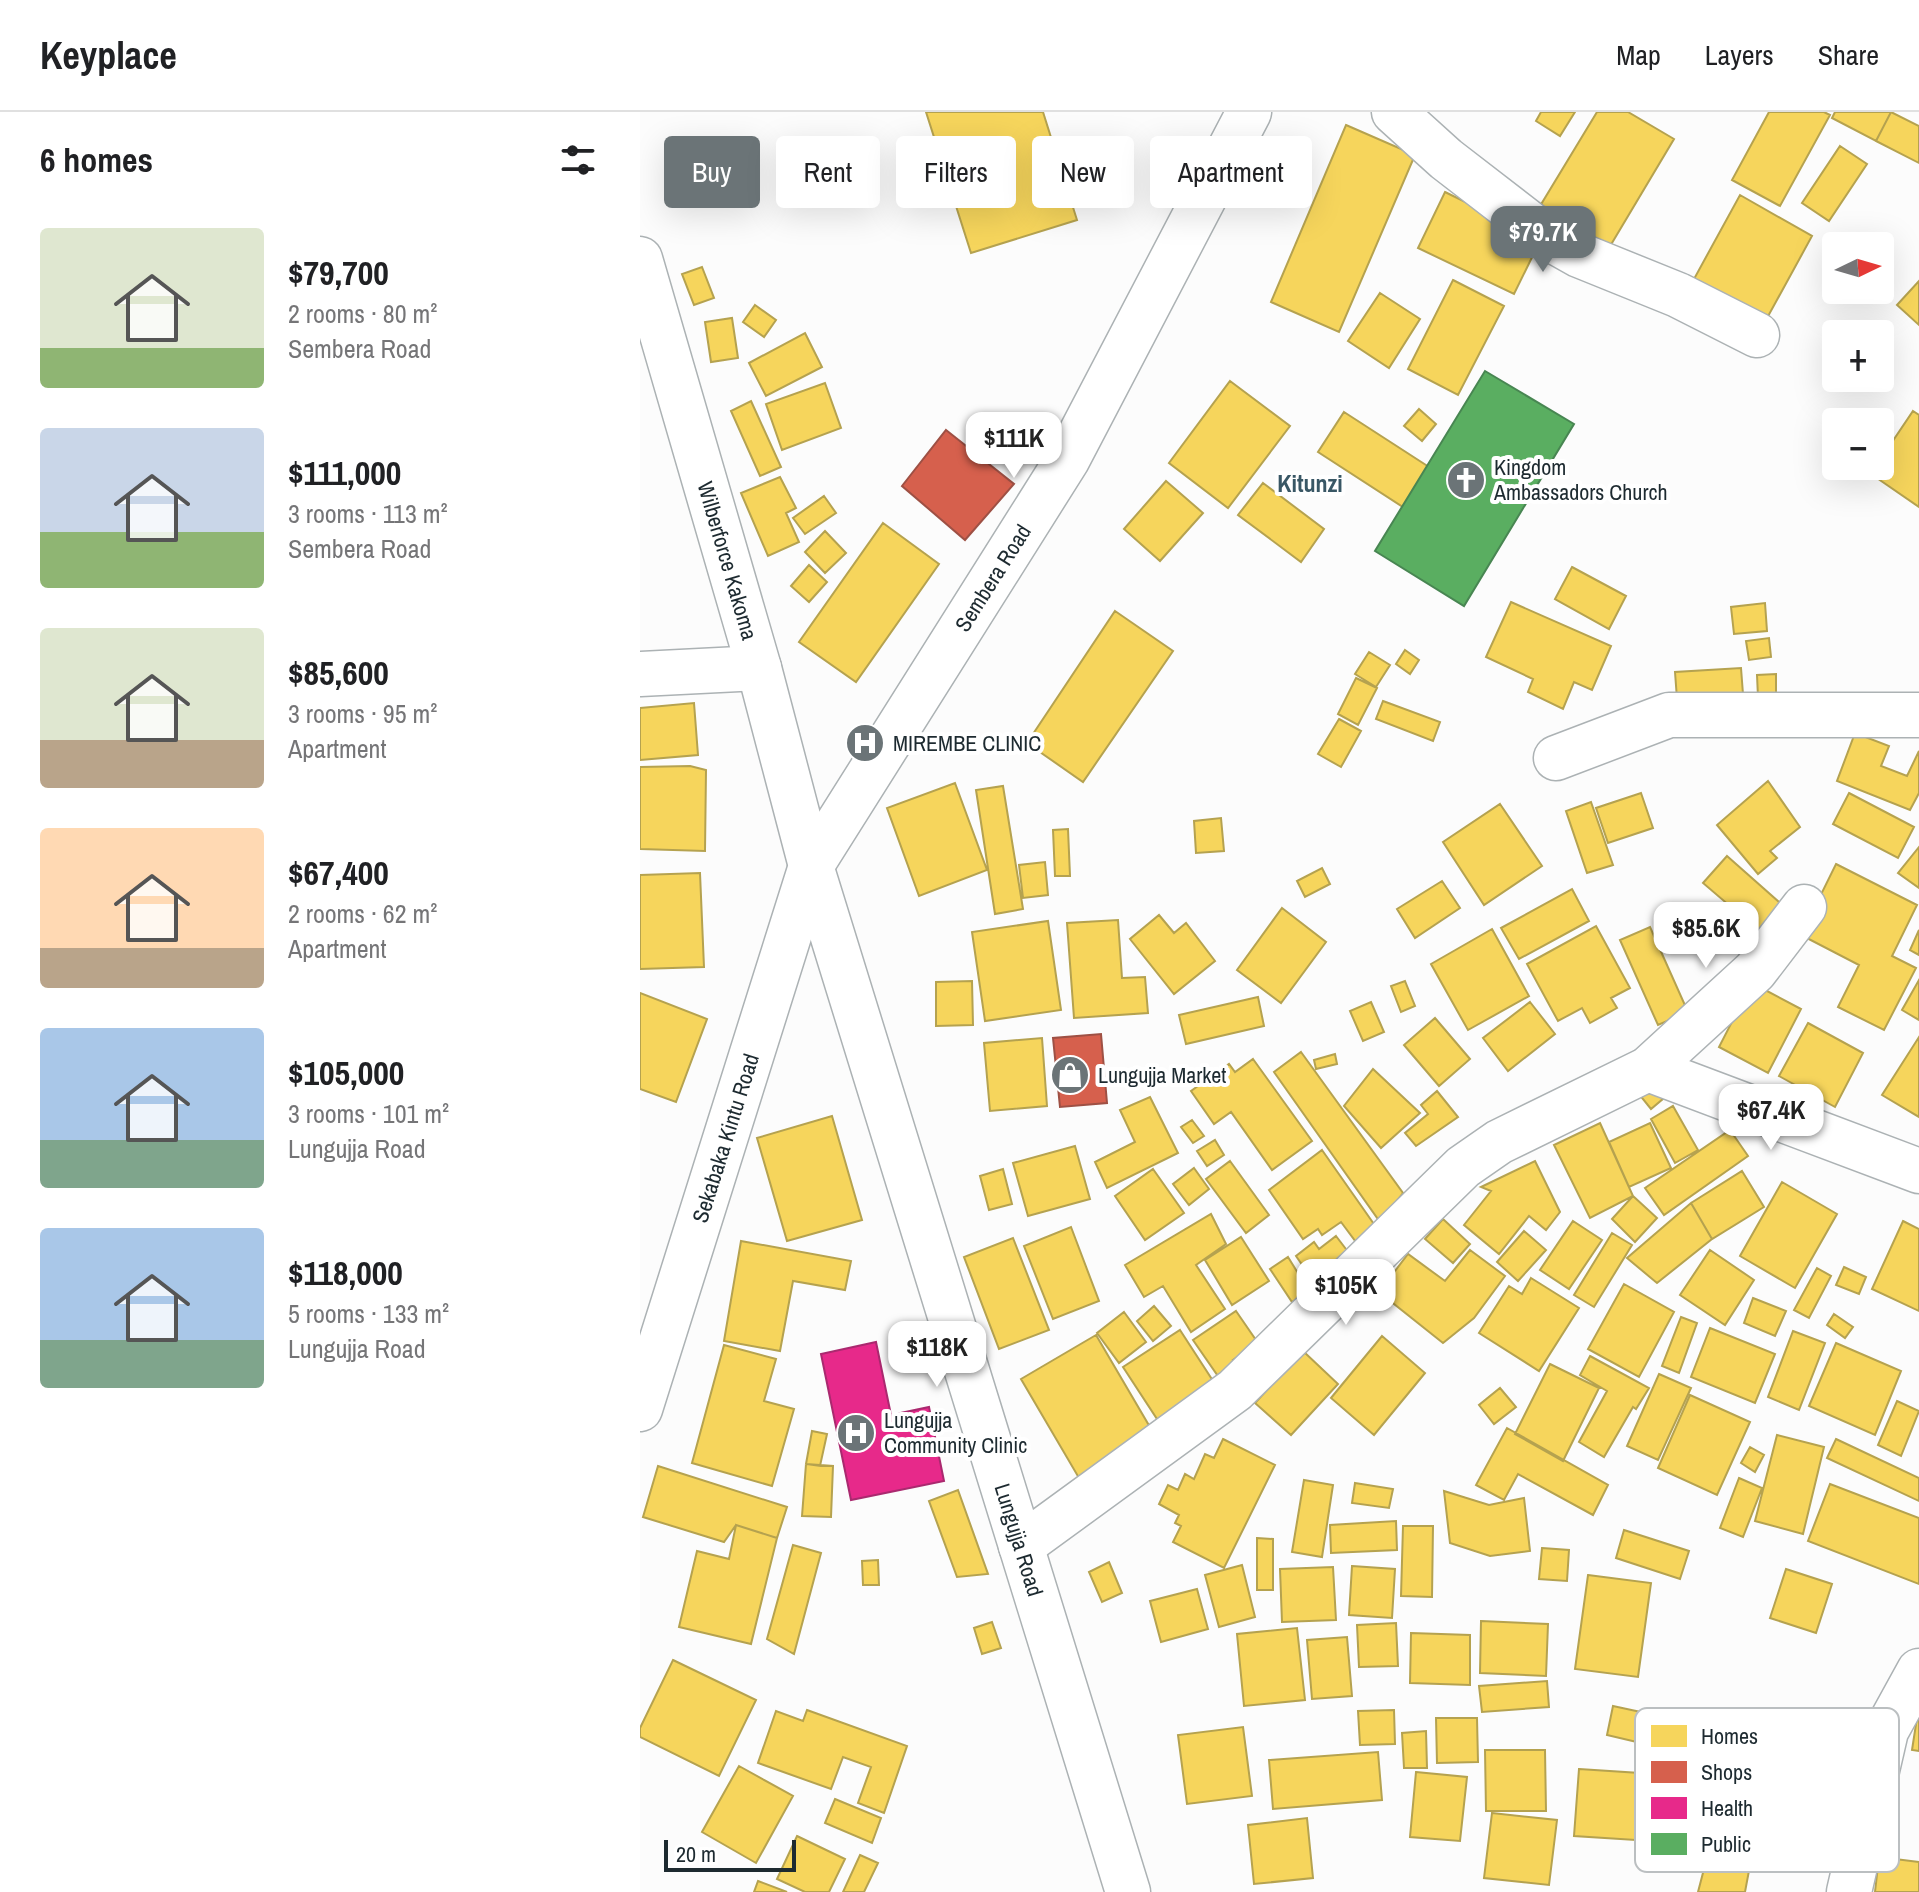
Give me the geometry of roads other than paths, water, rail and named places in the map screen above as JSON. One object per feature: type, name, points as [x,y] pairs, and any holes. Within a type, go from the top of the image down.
[{"type":"street","name":"Sembera Road","points":[[811,866],[1067,460],[1249,112]]},
{"type":"street","points":[[1394,112],[1446,159],[1547,237],[1579,255],[1629,272],[1757,335]]},
{"type":"street","name":"Wilberforce Kakoma","points":[[640,259],[759,668],[811,866]]},
{"type":"street","points":[[640,674],[759,668]]},
{"type":"street","points":[[1556,758],[1669,715],[1919,715]]},
{"type":"street","name":"Sekabaka Kintu Road","points":[[640,1409],[811,866]]},
{"type":"street","name":"Lungujja Road","points":[[811,866],[1128,1892]]},
{"type":"street","points":[[1021,1546],[1235,1390],[1463,1167],[1499,1142],[1648,1069],[1755,971],[1804,907]]},
{"type":"street","points":[[1648,1069],[1919,1171]]},
{"type":"street","points":[[1899,1708],[1919,1671]]},
{"type":"street","points":[[1849,1892],[1854,1872]]},
{"type":"place","name":"Kingdom Ambassadors Church","points":[[1466,480]]},
{"type":"place","name":"MIREMBE CLINIC","points":[[865,743]]},
{"type":"place","name":"Lungujja Market","points":[[1070,1075]]},
{"type":"place","name":"Lungujja Community Clinic","points":[[856,1433]]},
{"type":"district","name":"Kitunzi","points":[[1310,483]]}]
